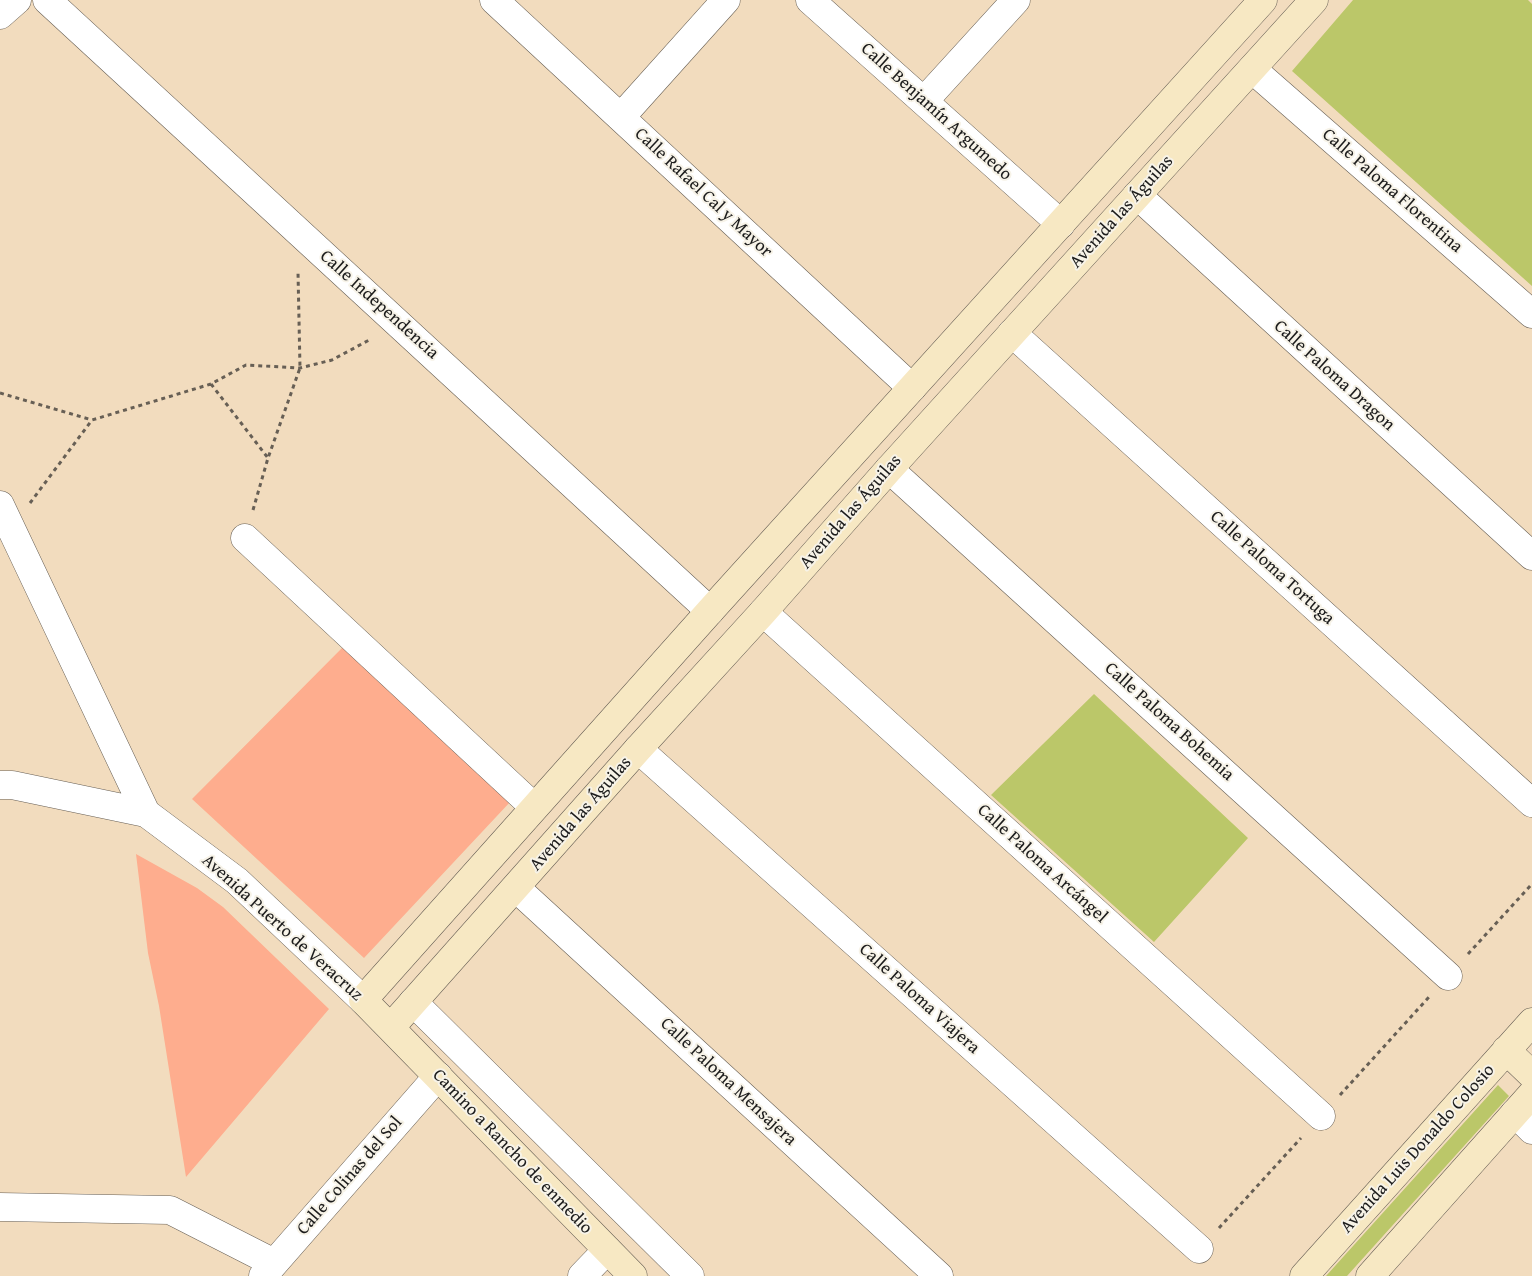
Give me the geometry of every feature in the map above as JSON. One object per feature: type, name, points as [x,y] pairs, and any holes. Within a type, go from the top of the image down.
[{"type":"street","points":[[0,15],[17,0]]},
{"type":"street","name":"Calle Independencia","points":[[47,0],[710,611]]},
{"type":"street","name":"Calle Rafael Cal y Mayor","points":[[494,0],[912,388]]},
{"type":"street","points":[[621,117],[726,0]]},
{"type":"street","name":"Calle Benjamín Argumedo","points":[[810,0],[1061,224]]},
{"type":"street","points":[[924,101],[1016,0]]},
{"type":"street","name":"Avenida las Águilas","points":[[363,1000],[710,611],[1263,0]]},
{"type":"street","name":"Avenida las Águilas","points":[[391,1027],[889,469],[1314,0]]},
{"type":"street","name":"Calle Paloma Florentina","points":[[1252,69],[1532,314]]},
{"type":"street","name":"Calle Paloma Dragon","points":[[1137,195],[1532,556]]},
{"type":"street","name":"Calle Paloma Tortuga","points":[[1012,333],[1532,803]]},
{"type":"street","name":"Calle Paloma Bohemia","points":[[889,469],[1448,976]]},
{"type":"street","points":[[5,517],[146,813]]},
{"type":"street","points":[[245,538],[534,807]]},
{"type":"street","name":"Calle Paloma Arcángel","points":[[763,612],[1321,1116]]},
{"type":"street","name":"Calle Paloma Viajera","points":[[638,749],[1199,1249]]},
{"type":"street","name":"Avenida Puerto de Veracruz","points":[[0,785],[12,785],[146,813],[237,881],[391,1027]]},
{"type":"street","name":"Calle Paloma Mensajera","points":[[516,888],[939,1276]]},
{"type":"street","points":[[413,1002],[690,1276]]},
{"type":"street","name":"Avenida Luis Donaldo Colosio","points":[[1304,1276],[1532,1022]]},
{"type":"street","name":"Camino a Rancho de enmedio","points":[[391,1027],[633,1276]]},
{"type":"street","points":[[1506,1050],[1532,1075]]},
{"type":"street","name":"Calle Colinas del Sol","points":[[269,1270],[438,1076]]},
{"type":"street","points":[[1370,1276],[1526,1113]]},
{"type":"street","points":[[0,1207],[170,1210],[269,1270]]},
{"type":"street","points":[[582,1276],[607,1250]]},
{"type":"path","points":[[245,538],[268,458],[300,368],[297,231]]},
{"type":"path","points":[[5,517],[92,420],[211,384],[246,365],[300,368],[332,360],[400,324]]},
{"type":"path","points":[[211,384],[268,458]]},
{"type":"path","points":[[0,393],[92,420]]},
{"type":"path","points":[[1199,1249],[1532,884]]},
{"type":"green space","points":[[1353,0],[1528,0],[1532,4],[1532,286],[1292,71]]},
{"type":"green space","points":[[1094,694],[1248,838],[1154,942],[991,795]]},
{"type":"green space","points":[[1498,1085],[1509,1096],[1347,1276],[1326,1276]]},
{"type":"building","points":[[344,646],[511,801],[364,958],[192,799]]},
{"type":"building","points":[[136,854],[197,888],[223,907],[329,1009],[186,1177],[159,1006],[148,953]]}]
